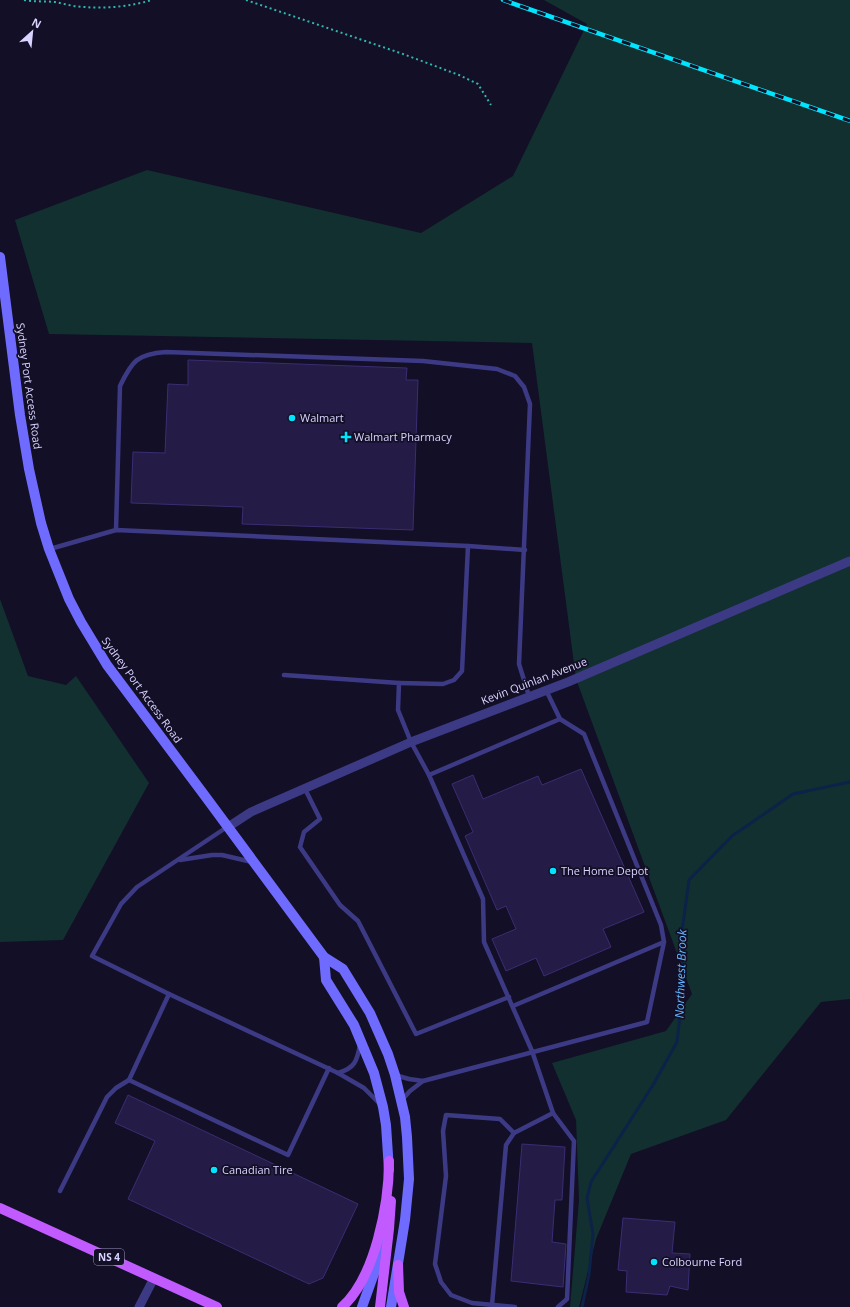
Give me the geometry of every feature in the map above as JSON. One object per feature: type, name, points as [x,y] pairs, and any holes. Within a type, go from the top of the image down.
[{"type":"main road","name":"Sydney Port Access Road","points":[[0,257],[19,408],[29,469],[41,523],[49,549],[69,599],[96,649],[125,691],[228,827],[324,958],[343,969],[380,1033],[395,1075],[402,1101],[407,1137],[409,1179],[405,1220],[391,1307]]},
{"type":"main road","points":[[324,958],[326,980],[361,1040],[374,1072],[383,1107],[391,1182],[391,1213],[380,1307]]},
{"type":"main road","points":[[342,1307],[358,1289],[371,1258],[381,1225],[386,1199],[389,1161]]},
{"type":"main road","points":[[362,1307],[376,1268],[386,1221],[390,1189],[389,1161]]},
{"type":"main road","name":"NS 4","points":[[0,1208],[217,1307]]},
{"type":"main road","points":[[398,1265],[399,1292],[404,1307]]},
{"type":"street","name":"Kevin Quinlan Avenue","points":[[228,827],[251,812],[411,742],[568,682],[850,561]]},
{"type":"street","points":[[139,1307],[154,1278]]},
{"type":"lane","points":[[116,530],[120,386],[129,368],[140,357],[154,352],[166,352],[423,362],[497,369],[515,376],[524,387],[530,404],[519,664],[529,696]]},
{"type":"lane","points":[[49,549],[116,530],[468,546],[525,550]]},
{"type":"lane","points":[[284,675],[399,683],[443,684],[454,680],[462,671],[468,546]]},
{"type":"lane","points":[[399,683],[398,710],[411,742],[429,775],[483,900],[484,942],[532,1051],[553,1113],[574,1140],[567,1299],[558,1307]]},
{"type":"lane","points":[[402,1101],[410,1091],[423,1081],[532,1051],[647,1022],[664,942],[661,925],[584,734],[560,719],[546,690]]},
{"type":"lane","points":[[429,775],[560,719]]},
{"type":"lane","points":[[305,788],[320,820],[304,832],[300,847],[340,905],[358,921],[416,1034],[509,997]]},
{"type":"lane","points":[[228,827],[137,887],[121,904],[92,956],[169,994],[329,1068],[364,1088],[374,1096],[383,1107]]},
{"type":"lane","points":[[179,860],[212,854],[222,854],[254,862]]},
{"type":"lane","points":[[513,1006],[664,942]]},
{"type":"lane","points":[[60,1191],[107,1096],[129,1080],[169,994]]},
{"type":"lane","points":[[338,1073],[347,1070],[354,1064],[358,1057],[361,1040]]},
{"type":"lane","points":[[129,1080],[288,1155],[329,1068]]},
{"type":"lane","points":[[395,1075],[423,1081]]},
{"type":"lane","points":[[492,1305],[506,1145],[514,1133],[553,1113]]},
{"type":"lane","points":[[514,1133],[500,1119],[446,1115],[443,1131],[446,1176],[435,1264],[441,1282],[451,1295],[472,1304],[515,1307]]},
{"type":"path","points":[[24,0],[32,2],[54,2],[86,7],[115,6],[142,3],[152,0]]},
{"type":"path","points":[[246,0],[460,75],[478,84],[491,105]]},
{"type":"green space","points":[[544,0],[850,0],[850,999],[821,1002],[726,1120],[631,1154],[596,1239],[579,1307],[570,1307],[579,1200],[576,1120],[552,1063],[666,1031],[692,994],[576,679],[532,343],[49,334],[15,220],[147,170],[421,233],[513,176],[587,24]]},
{"type":"green space","points":[[0,599],[28,676],[66,685],[76,676],[149,783],[63,940],[0,942]]},
{"type":"building","name":"Walmart","points":[[188,360],[407,368],[406,380],[418,380],[413,530],[242,524],[243,507],[131,503],[133,452],[165,453],[168,384],[188,385]]},
{"type":"building","name":"The Home Depot","points":[[581,769],[644,912],[603,929],[611,947],[544,976],[536,958],[506,971],[492,939],[516,929],[506,906],[497,910],[465,836],[473,832],[452,784],[473,775],[483,799],[538,776],[542,785]]},
{"type":"building","name":"Canadian Tire","points":[[128,1095],[358,1204],[323,1278],[309,1284],[128,1199],[155,1141],[115,1123]]},
{"type":"building","points":[[522,1144],[565,1147],[562,1200],[555,1200],[552,1242],[566,1244],[563,1287],[511,1281]]},
{"type":"building","name":"Colbourne Ford","points":[[623,1218],[675,1222],[672,1253],[690,1254],[688,1290],[670,1286],[667,1295],[626,1292],[627,1271],[618,1270]]},
{"type":"waterway","name":"Northwest Brook","points":[[582,1307],[589,1275],[593,1234],[587,1198],[591,1182],[653,1085],[677,1042],[683,990],[681,939],[689,880],[732,836],[793,794],[850,782]]},
{"type":"railway","points":[[503,0],[850,121]]},
{"type":"place","name":"Walmart","points":[[292,418]]},
{"type":"place","name":"Walmart Pharmacy","points":[[346,437]]},
{"type":"place","name":"The Home Depot","points":[[553,871]]},
{"type":"place","name":"Canadian Tire","points":[[214,1170]]},
{"type":"place","name":"Colbourne Ford","points":[[654,1262]]}]
